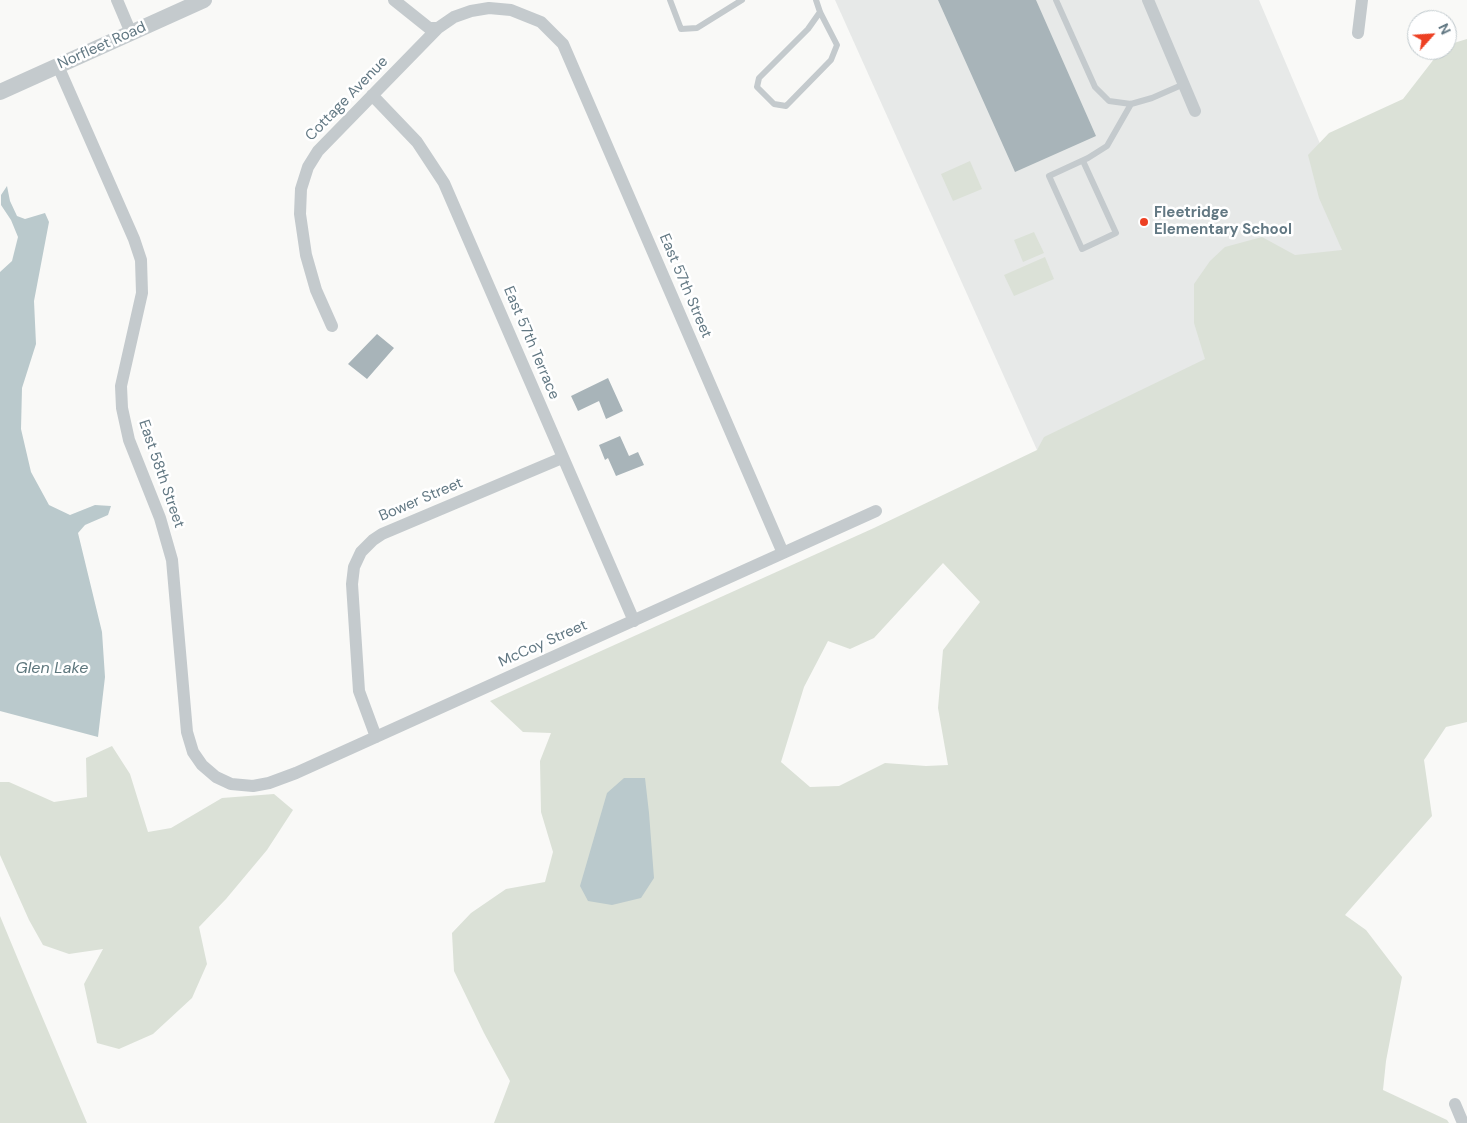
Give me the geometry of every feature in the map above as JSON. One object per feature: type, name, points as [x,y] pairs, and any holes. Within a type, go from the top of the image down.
[{"type":"street","points":[[117,0],[131,33]]},
{"type":"street","name":"Norfleet Road","points":[[0,92],[204,0]]},
{"type":"street","points":[[394,0],[429,28],[438,28]]},
{"type":"street","points":[[1148,0],[1195,111]]},
{"type":"street","points":[[1358,33],[1362,0]]},
{"type":"street","name":"Cottage Avenue","points":[[332,326],[316,290],[306,256],[300,214],[301,189],[308,166],[318,151],[438,28],[454,17],[471,11],[489,8],[512,10],[541,22],[553,34]]},
{"type":"street","name":"East 57th Street","points":[[553,34],[563,44],[783,553]]},
{"type":"street","name":"East 58th Street","points":[[58,66],[134,239],[141,260],[142,293],[121,386],[122,408],[129,440],[160,518],[172,560],[187,732],[193,752],[202,765],[220,778]]},
{"type":"street","name":"East 57th Terrace","points":[[372,95],[417,142],[444,183],[634,621]]},
{"type":"street","name":"Bower Street","points":[[376,738],[359,691],[352,584],[354,567],[362,552],[373,540],[382,534],[562,458]]},
{"type":"street","name":"McCoy Street","points":[[220,778],[231,784],[253,786],[269,783],[376,738],[876,511]]},
{"type":"street","points":[[1455,1104],[1463,1123]]},
{"type":"lane","points":[[670,0],[681,29],[697,28],[742,0]]},
{"type":"lane","points":[[816,0],[837,45],[831,60],[786,106],[774,104],[758,87],[759,78],[808,29],[820,12]]},
{"type":"lane","points":[[1056,0],[1095,87],[1109,101],[1131,104],[1152,98],[1184,84]]},
{"type":"lane","points":[[1083,161],[1116,233],[1082,249],[1050,176],[1083,161],[1107,146],[1131,104]]},
{"type":"shaded area","name":"Fleetridge Elementary School","points":[[835,0],[1259,0],[1383,292],[1037,450]]},
{"type":"shaded area","points":[[1467,39],[1467,722],[1446,727],[1424,760],[1432,816],[1345,915],[1366,930],[1402,977],[1386,1061],[1383,1090],[1447,1120],[1449,1123],[494,1123],[510,1081],[454,971],[452,933],[471,913],[506,889],[545,882],[553,852],[541,812],[540,761],[551,733],[523,732],[490,701],[874,528],[1037,450],[1044,437],[1205,359],[1194,323],[1194,284],[1210,261],[1225,247],[1262,237],[1295,255],[1342,250],[1319,198],[1308,155],[1329,133],[1403,99],[1433,60],[1457,60],[1457,42]],"holes":[[[943,563],[980,602],[943,650],[938,708],[948,765],[926,766],[885,763],[839,786],[810,787],[781,762],[804,687],[828,641],[850,649],[874,638]]]},
{"type":"shaded area","points":[[970,161],[982,189],[953,201],[941,174]]},
{"type":"shaded area","points":[[1034,232],[1044,253],[1023,262],[1014,240]]},
{"type":"shaded area","points":[[1045,257],[1054,279],[1014,296],[1004,275]]},
{"type":"shaded area","points":[[112,746],[130,774],[148,832],[171,828],[222,798],[274,794],[293,810],[267,850],[226,899],[199,927],[207,964],[192,998],[153,1034],[119,1049],[97,1043],[84,984],[103,949],[69,954],[43,945],[29,920],[0,855],[0,782],[9,782],[54,802],[87,797],[86,758]]},
{"type":"shaded area","points":[[0,916],[22,969],[87,1123],[0,1123]]},
{"type":"water","name":"Glen Lake","points":[[7,186],[10,201],[17,216],[25,219],[45,213],[49,222],[34,301],[36,344],[22,388],[21,429],[31,472],[49,505],[70,515],[95,505],[111,506],[108,515],[85,525],[78,533],[102,632],[105,677],[98,737],[0,711],[0,272],[12,261],[18,237],[11,220],[1,205],[1,195]]},
{"type":"water","points":[[624,778],[645,778],[654,878],[641,898],[612,905],[588,901],[580,886],[607,793]]},
{"type":"building","points":[[938,0],[1036,0],[1096,136],[1015,172]]},
{"type":"building","points":[[377,334],[394,348],[367,379],[348,364]]},
{"type":"building","points":[[608,378],[623,411],[606,419],[599,401],[578,411],[571,396]]},
{"type":"building","points":[[620,436],[629,456],[638,452],[644,465],[616,476],[608,458],[605,460],[599,445]]},
{"type":"place","name":"Fleetridge Elementary School","points":[[1144,222]]}]
